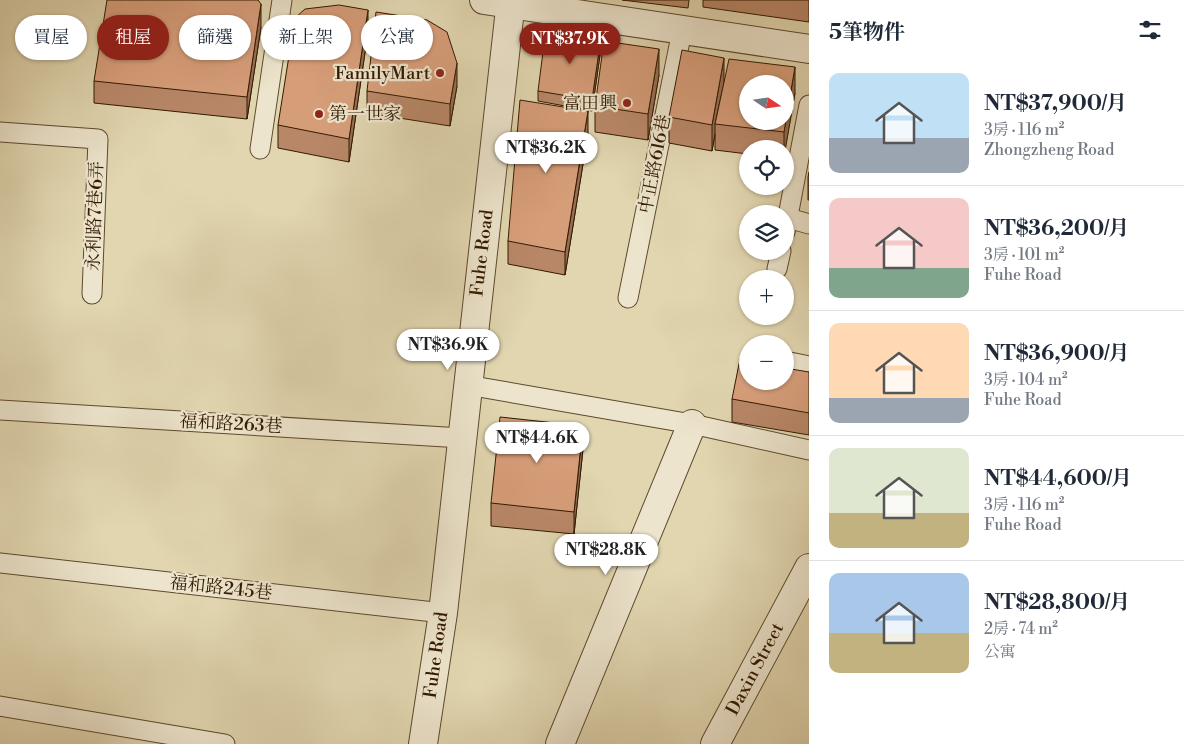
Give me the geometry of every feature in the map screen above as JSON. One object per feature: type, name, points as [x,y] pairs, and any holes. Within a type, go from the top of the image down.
[{"type":"street","points":[[484,0],[511,2],[682,31],[809,49]]},
{"type":"street","name":"Fuhe Road","points":[[423,744],[443,614],[511,2]]},
{"type":"street","points":[[560,744],[692,424]]},
{"type":"street","name":"Daxin Street","points":[[715,744],[809,568]]},
{"type":"lane","points":[[260,150],[282,0]]},
{"type":"lane","name":"中正路616巷","points":[[628,298],[682,31]]},
{"type":"lane","points":[[790,205],[809,105]]},
{"type":"lane","name":"永利路7巷6弄","points":[[0,132],[98,139],[92,294]]},
{"type":"lane","points":[[794,225],[809,224]]},
{"type":"lane","points":[[794,363],[809,366]]},
{"type":"lane","points":[[467,385],[692,424],[809,450]]},
{"type":"lane","name":"福和路263巷","points":[[0,410],[462,438]]},
{"type":"lane","name":"福和路245巷","points":[[0,564],[443,614]]},
{"type":"lane","points":[[0,706],[225,744]]},
{"type":"building","points":[[107,0],[258,0],[261,4],[247,97],[94,81],[97,60],[169,60],[169,15],[105,15]]},
{"type":"building","points":[[339,5],[368,10],[367,15],[361,15],[361,58],[349,139],[278,125],[288,60],[351,60],[351,15],[298,15],[305,9]]},
{"type":"building","points":[[376,12],[395,15],[376,15]]},
{"type":"building","points":[[433,24],[447,32],[457,63],[450,104],[367,91],[371,60],[433,60]]},
{"type":"building","points":[[556,30],[601,37],[592,100],[538,91],[544,44]]},
{"type":"building","points":[[604,41],[659,49],[648,114],[595,106]]},
{"type":"building","points":[[682,50],[724,58],[712,125],[669,117]]},
{"type":"building","points":[[729,59],[795,67],[794,75],[739,75],[739,127],[715,124]]},
{"type":"building","points":[[520,100],[588,111],[565,252],[508,241]]},
{"type":"building","points":[[767,130],[784,130],[784,132]]},
{"type":"building","points":[[739,364],[739,390],[794,390],[794,370],[809,372],[809,413],[732,399]]},
{"type":"building","points":[[500,417],[583,426],[574,512],[491,503]]},
{"type":"place","name":"FamilyMart","points":[[440,73]]},
{"type":"place","name":"富田興","points":[[627,103]]},
{"type":"place","name":"第一世家","points":[[319,114]]}]
